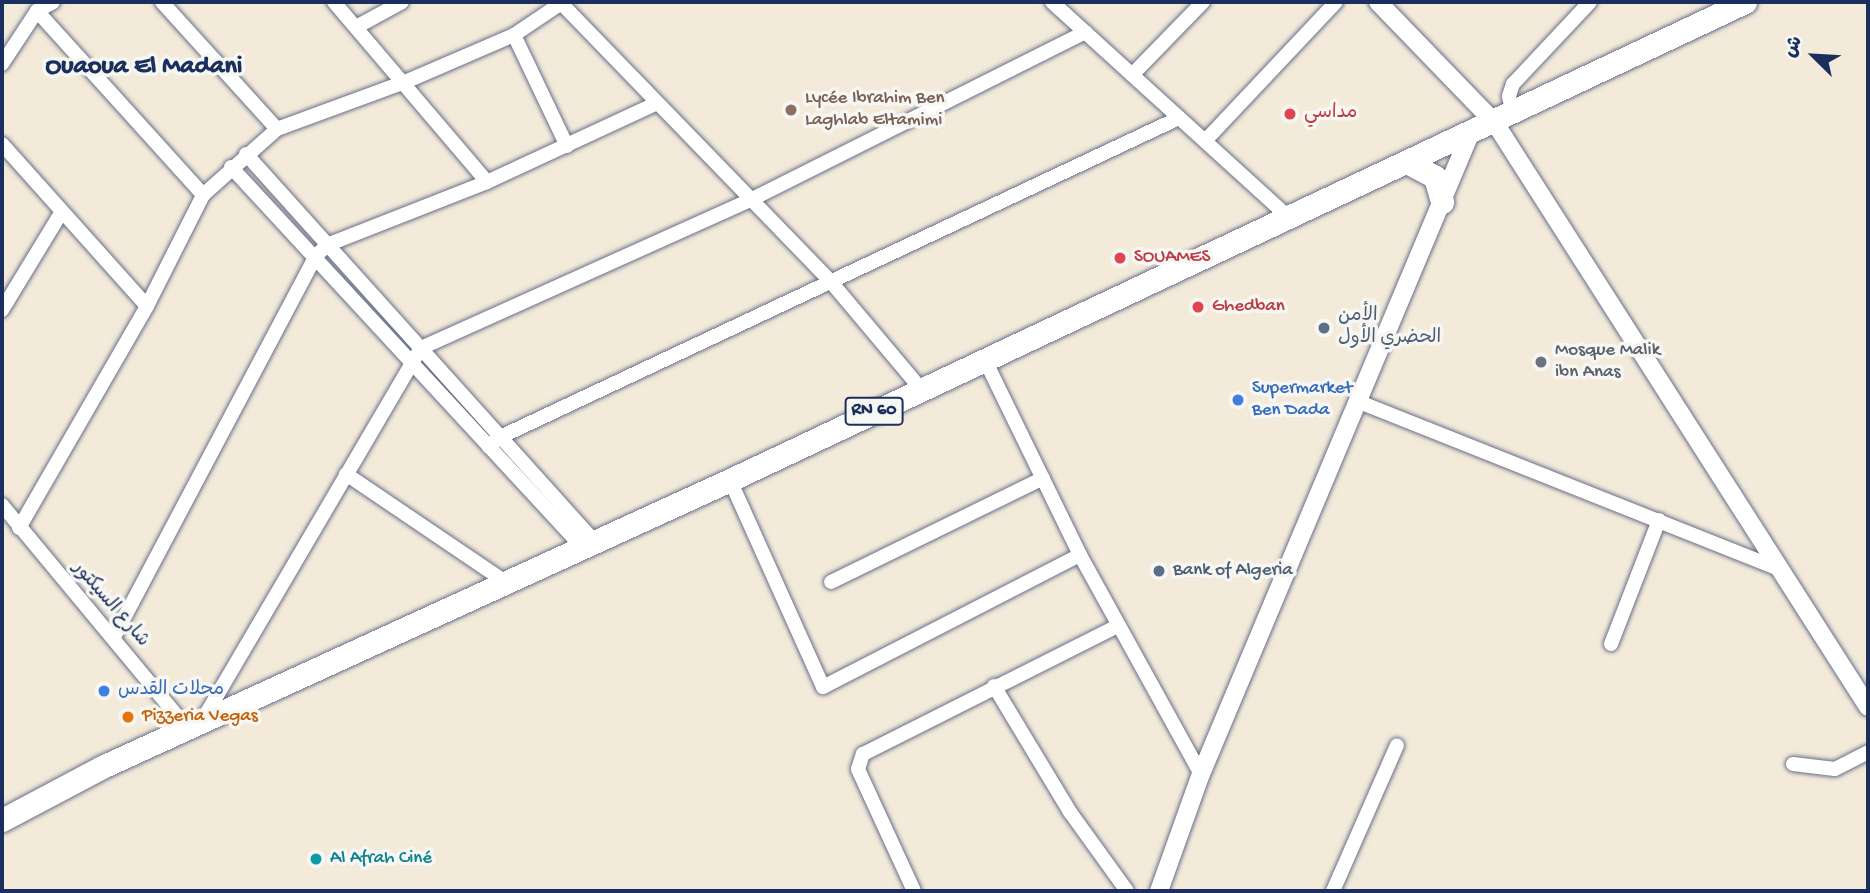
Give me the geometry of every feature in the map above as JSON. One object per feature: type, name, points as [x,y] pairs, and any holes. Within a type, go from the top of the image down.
[{"type":"main road","name":"RN 60","points":[[2,820],[102,767],[730,480],[1286,215],[1504,119],[1716,7],[1745,2]]},
{"type":"main road","points":[[1407,163],[1435,177],[1442,202]]},
{"type":"street","points":[[2,64],[37,11],[53,2]]},
{"type":"street","points":[[162,2],[277,129]]},
{"type":"street","points":[[334,2],[358,26],[487,182]]},
{"type":"street","points":[[358,26],[402,2]]},
{"type":"street","points":[[19,528],[146,306],[203,195],[231,167],[277,129],[405,82],[514,35],[561,2],[832,283],[921,389]]},
{"type":"street","points":[[1052,2],[1286,215]]},
{"type":"street","points":[[1132,75],[1203,2]]},
{"type":"street","points":[[1205,141],[1336,2]]},
{"type":"street","points":[[1378,2],[1504,119],[1868,707]]},
{"type":"street","points":[[1504,119],[1513,84],[1590,2]]},
{"type":"street","points":[[37,11],[203,195]]},
{"type":"street","points":[[194,727],[410,362],[421,348],[750,200],[1085,32]]},
{"type":"street","points":[[514,35],[567,146]]},
{"type":"street","points":[[114,637],[315,257],[327,245],[487,182],[657,103]]},
{"type":"street","points":[[493,443],[1179,117]]},
{"type":"street","points":[[1159,891],[1201,774],[1470,134]]},
{"type":"street","points":[[2,144],[146,306]]},
{"type":"street","points":[[246,154],[421,348],[493,443]]},
{"type":"street","points":[[231,167],[410,362],[493,443],[588,544]]},
{"type":"street","points":[[2,310],[61,213]]},
{"type":"street","points":[[984,358],[1117,626],[1201,774]]},
{"type":"street","points":[[1357,401],[1782,570]]},
{"type":"street","points":[[346,474],[508,583]]},
{"type":"street","points":[[831,582],[1043,478]]},
{"type":"street","points":[[730,480],[823,687],[1080,555]]},
{"type":"street","name":"شارع السيكتور","points":[[2,505],[19,528],[194,727]]},
{"type":"street","points":[[1611,645],[1659,520]]},
{"type":"street","points":[[914,891],[858,764],[863,754],[1117,626]]},
{"type":"street","points":[[994,686],[1070,812],[1127,891]]},
{"type":"street","points":[[1332,891],[1397,745]]},
{"type":"street","points":[[1793,764],[1835,769],[1868,752]]},
{"type":"place","name":"Lycée Ibrahim Ben Laghlab Eltamimi","points":[[791,110]]},
{"type":"place","name":"مداسي","points":[[1290,114]]},
{"type":"place","name":"SOUAMES","points":[[1120,258]]},
{"type":"place","name":"Ghedban","points":[[1198,307]]},
{"type":"place","name":"الأمن الحضري الأول","points":[[1324,328]]},
{"type":"place","name":"Mosque Malik ibn Anas","points":[[1541,362]]},
{"type":"place","name":"Supermarket Ben Dada","points":[[1238,400]]},
{"type":"place","name":"Bank of Algeria","points":[[1159,571]]},
{"type":"place","name":"محلات القدس","points":[[104,691]]},
{"type":"place","name":"Pizzeria Vegas","points":[[128,717]]},
{"type":"place","name":"Al Afrah Ciné","points":[[316,859]]},
{"type":"district","name":"Ouaoua El Madani","points":[[144,68]]}]
